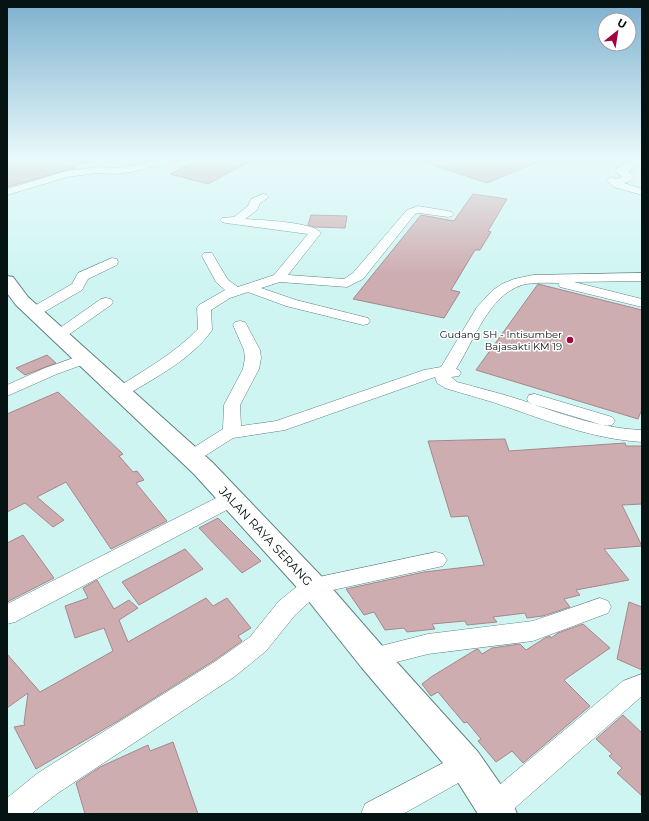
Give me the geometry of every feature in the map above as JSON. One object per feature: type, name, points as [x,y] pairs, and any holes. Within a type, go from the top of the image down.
[{"type":"highway","name":"JALAN RAYA SERANG","points":[[7,281],[22,301],[203,468],[313,586],[373,658],[466,764],[497,811]]},
{"type":"street","points":[[262,197],[256,201],[253,208],[232,220],[307,229],[315,233],[279,278]]},
{"type":"street","points":[[121,392],[180,354],[196,340],[205,330],[204,308],[214,301],[279,278],[341,283],[352,281],[358,276],[411,212],[418,209],[448,214]]},
{"type":"street","points":[[208,256],[223,282],[243,290],[263,293],[299,305],[363,321]]},
{"type":"street","points":[[34,312],[77,287],[80,280],[88,273],[112,262]]},
{"type":"street","points":[[642,277],[546,278],[519,280],[503,288],[486,303],[454,361],[443,376],[443,380],[451,385],[513,403],[574,424],[616,434],[642,436]]},
{"type":"street","points":[[546,278],[642,303]]},
{"type":"street","points":[[59,335],[106,302]]},
{"type":"street","points":[[230,433],[233,428],[232,405],[251,369],[253,358],[252,350],[240,325]]},
{"type":"street","points":[[7,391],[51,371],[85,359]]},
{"type":"street","points":[[191,457],[230,433],[279,426],[395,384],[430,373],[446,371],[642,432]]},
{"type":"street","points":[[7,615],[231,499]]},
{"type":"street","points":[[9,814],[48,783],[225,669],[258,644],[288,608],[313,586],[436,560]]},
{"type":"street","points":[[373,658],[428,644],[533,631],[600,607]]},
{"type":"street","points":[[497,811],[619,700],[632,690],[642,685]]},
{"type":"street","points":[[374,814],[466,764]]},
{"type":"building","points":[[471,197],[507,199],[488,231],[491,232],[480,250],[475,250],[451,290],[460,292],[444,318],[353,299],[421,215],[454,221]]},
{"type":"building","points":[[311,215],[347,216],[345,228],[314,227],[308,225]]},
{"type":"building","name":"Gudang SH - Intisumber Bajasakti KM 19","points":[[538,284],[642,310],[642,409],[638,419],[476,370]]},
{"type":"building","points":[[47,355],[56,363],[25,375],[16,368]]},
{"type":"building","points":[[58,392],[123,454],[119,456],[133,472],[137,471],[144,480],[136,483],[167,521],[111,549],[66,482],[37,497],[64,520],[53,527],[25,503],[7,512],[7,414]]},
{"type":"building","points":[[505,439],[509,451],[625,443],[626,446],[642,446],[642,504],[622,505],[642,546],[604,549],[629,580],[576,590],[580,595],[564,599],[570,607],[543,616],[527,618],[525,613],[493,617],[497,622],[467,625],[465,621],[432,624],[435,629],[407,632],[404,628],[385,630],[374,612],[364,615],[346,589],[424,572],[484,565],[468,516],[451,517],[428,441]]},
{"type":"building","points":[[218,518],[261,561],[242,573],[199,528]]},
{"type":"building","points":[[23,535],[54,578],[7,602],[7,543]]},
{"type":"building","points":[[185,549],[203,569],[139,605],[122,582]]},
{"type":"building","points":[[97,580],[114,609],[129,600],[138,608],[119,620],[128,642],[206,598],[213,606],[227,598],[251,628],[238,636],[242,641],[215,660],[118,721],[36,769],[14,727],[25,725],[28,693],[7,708],[7,654],[40,692],[113,651],[104,628],[75,638],[65,606],[88,598],[83,588]]},
{"type":"building","points":[[629,602],[642,607],[642,670],[617,659]]},
{"type":"building","points":[[583,624],[610,648],[564,680],[590,706],[523,763],[512,751],[496,762],[478,741],[481,739],[467,722],[464,723],[438,692],[431,696],[422,684],[475,650],[478,649],[482,654],[492,648],[520,644],[526,650],[545,638],[550,636],[551,638],[558,633]]},
{"type":"building","points":[[623,715],[642,733],[642,796],[617,773],[622,768],[609,756],[612,754],[596,739]]},
{"type":"building","points":[[173,742],[198,814],[85,814],[76,783],[100,767],[148,745],[150,751]]},
{"type":"place","name":"Gudang SH - Intisumber Bajasakti KM 19","points":[[570,340]]}]
